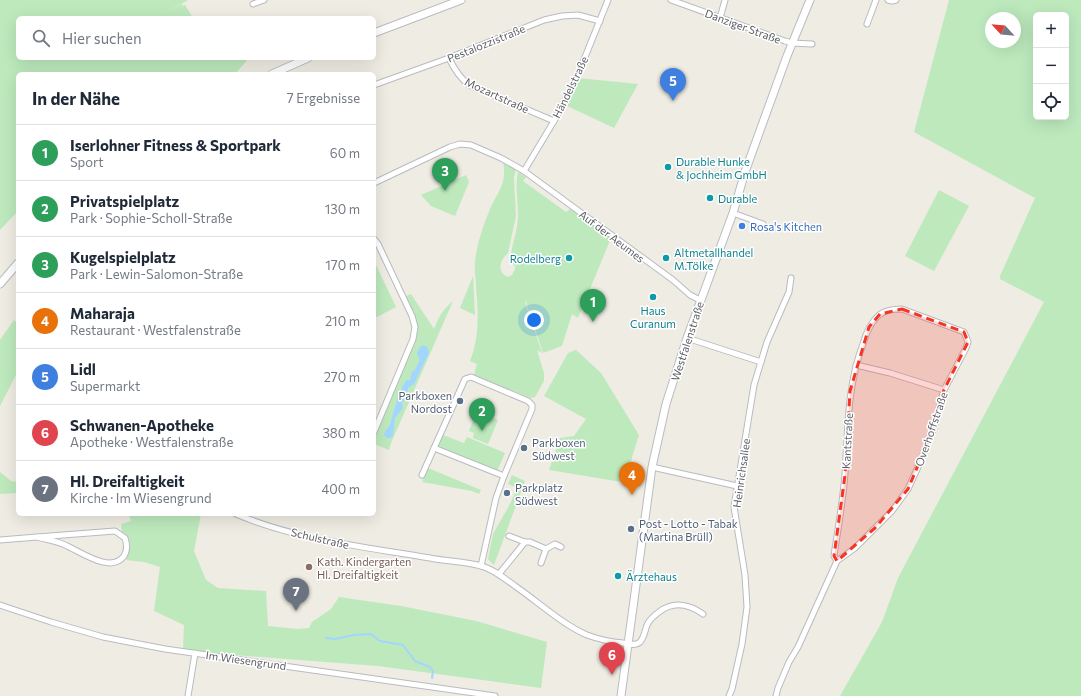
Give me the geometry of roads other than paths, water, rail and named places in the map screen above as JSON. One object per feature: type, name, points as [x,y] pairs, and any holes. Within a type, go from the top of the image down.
[{"type":"main road","points":[[376,32],[461,0]]},
{"type":"main road","name":"Westfalenstraße","points":[[621,696],[652,467],[661,423],[687,338],[733,213],[745,172],[792,43],[810,0]]},
{"type":"main road","points":[[276,72],[304,60]]},
{"type":"main road","points":[[0,278],[16,264]]},
{"type":"main road","points":[[0,284],[16,264]]},
{"type":"street","points":[[253,4],[264,0]]},
{"type":"street","name":"Händelstraße","points":[[524,171],[554,121],[577,77],[608,0]]},
{"type":"street","name":"Danziger Straße","points":[[671,0],[792,43],[812,44]]},
{"type":"street","points":[[720,18],[725,0]]},
{"type":"street","points":[[867,24],[876,0]]},
{"type":"street","points":[[888,0],[896,0]]},
{"type":"street","name":"Pestalozzistraße","points":[[376,84],[449,58],[544,20],[562,16],[578,15],[600,21]]},
{"type":"street","name":"Mozartstraße","points":[[449,58],[456,74],[469,85],[554,121]]},
{"type":"street","name":"Auf der Aeumes","points":[[376,182],[450,147],[460,144],[471,145],[501,158],[524,171],[673,280],[690,295],[700,300]]},
{"type":"street","points":[[733,213],[763,224]]},
{"type":"street","points":[[376,242],[407,304],[415,327],[413,339],[376,427]]},
{"type":"street","name":"Heinrichsallee","points":[[729,696],[732,689],[742,644],[747,607],[745,575],[734,508],[754,386],[775,323],[789,292],[791,278]]},
{"type":"street","name":"Kantstraße","points":[[776,696],[789,662],[798,647],[837,561],[834,556],[843,496],[850,391],[856,365],[869,327],[880,314],[892,309],[902,309],[964,332],[968,342]]},
{"type":"street","points":[[687,338],[761,362]]},
{"type":"street","name":"Overhoffstraße","points":[[837,561],[855,548],[892,511],[908,488],[934,428],[944,390],[968,342]]},
{"type":"street","points":[[856,365],[944,390]]},
{"type":"street","points":[[422,475],[465,379],[471,377],[532,404],[532,409],[496,498],[481,566]]},
{"type":"street","points":[[434,448],[504,476]]},
{"type":"street","points":[[652,467],[738,486]]},
{"type":"street","name":"Schulstraße","points":[[241,516],[269,527],[316,539],[380,551],[481,566],[499,574],[571,626],[588,635],[628,644]]},
{"type":"street","points":[[0,540],[37,537],[115,531],[125,538],[127,547],[126,553],[119,561],[101,562],[66,545],[37,537]]},
{"type":"street","points":[[509,536],[525,542],[530,542],[546,549]]},
{"type":"street","points":[[499,574],[525,542]]},
{"type":"street","points":[[541,563],[546,549],[554,544],[561,547]]},
{"type":"street","name":"Im Wiesengrund","points":[[0,605],[57,624],[103,637],[195,653],[494,696]]},
{"type":"street","points":[[628,644],[639,643],[644,636],[649,622],[662,610],[670,606],[689,606],[704,614]]},
{"type":"street","points":[[188,696],[195,653]]},
{"type":"water","points":[[423,345],[427,347],[429,352],[428,355],[414,384],[408,388],[406,397],[402,403],[403,408],[395,418],[393,436],[387,438],[384,435],[400,393],[407,380],[410,380],[412,371],[415,370],[420,360],[417,354],[419,348]]},
{"type":"waterway","points":[[326,638],[335,639],[354,635],[371,634],[380,641],[403,645],[415,661],[430,667],[433,671],[432,678]]},
{"type":"place","name":"Lidl","points":[[673,101]]},
{"type":"place","name":"Durable Hunke & Jochheim GmbH","points":[[668,167]]},
{"type":"place","name":"Kugelspielplatz","points":[[445,191]]},
{"type":"place","name":"Durable","points":[[710,198]]},
{"type":"place","name":"Rosa's Kitchen","points":[[742,226]]},
{"type":"place","name":"Rodelberg","points":[[569,258]]},
{"type":"place","name":"Altmetallhandel M.Tölke","points":[[666,258]]},
{"type":"place","name":"Haus Curanum","points":[[653,297]]},
{"type":"place","name":"Iserlohner Fitness & Sportpark","points":[[593,322]]},
{"type":"place","name":"Parkboxen Nordost","points":[[460,401]]},
{"type":"place","name":"Privatspielplatz","points":[[482,431]]},
{"type":"place","name":"Parkboxen Südwest","points":[[524,448]]},
{"type":"place","name":"Parkplatz Südwest","points":[[507,493]]},
{"type":"place","name":"Maharaja","points":[[632,495]]},
{"type":"place","name":"Post - Lotto - Tabak (Martina Brüll)","points":[[631,529]]},
{"type":"place","name":"Kath. Kindergarten Hl. Dreifaltigkeit","points":[[309,567]]},
{"type":"place","name":"Ärztehaus","points":[[618,576]]},
{"type":"place","name":"Hl. Dreifaltigkeit","points":[[296,611]]},
{"type":"place","name":"Schwanen-Apotheke","points":[[612,675]]}]
